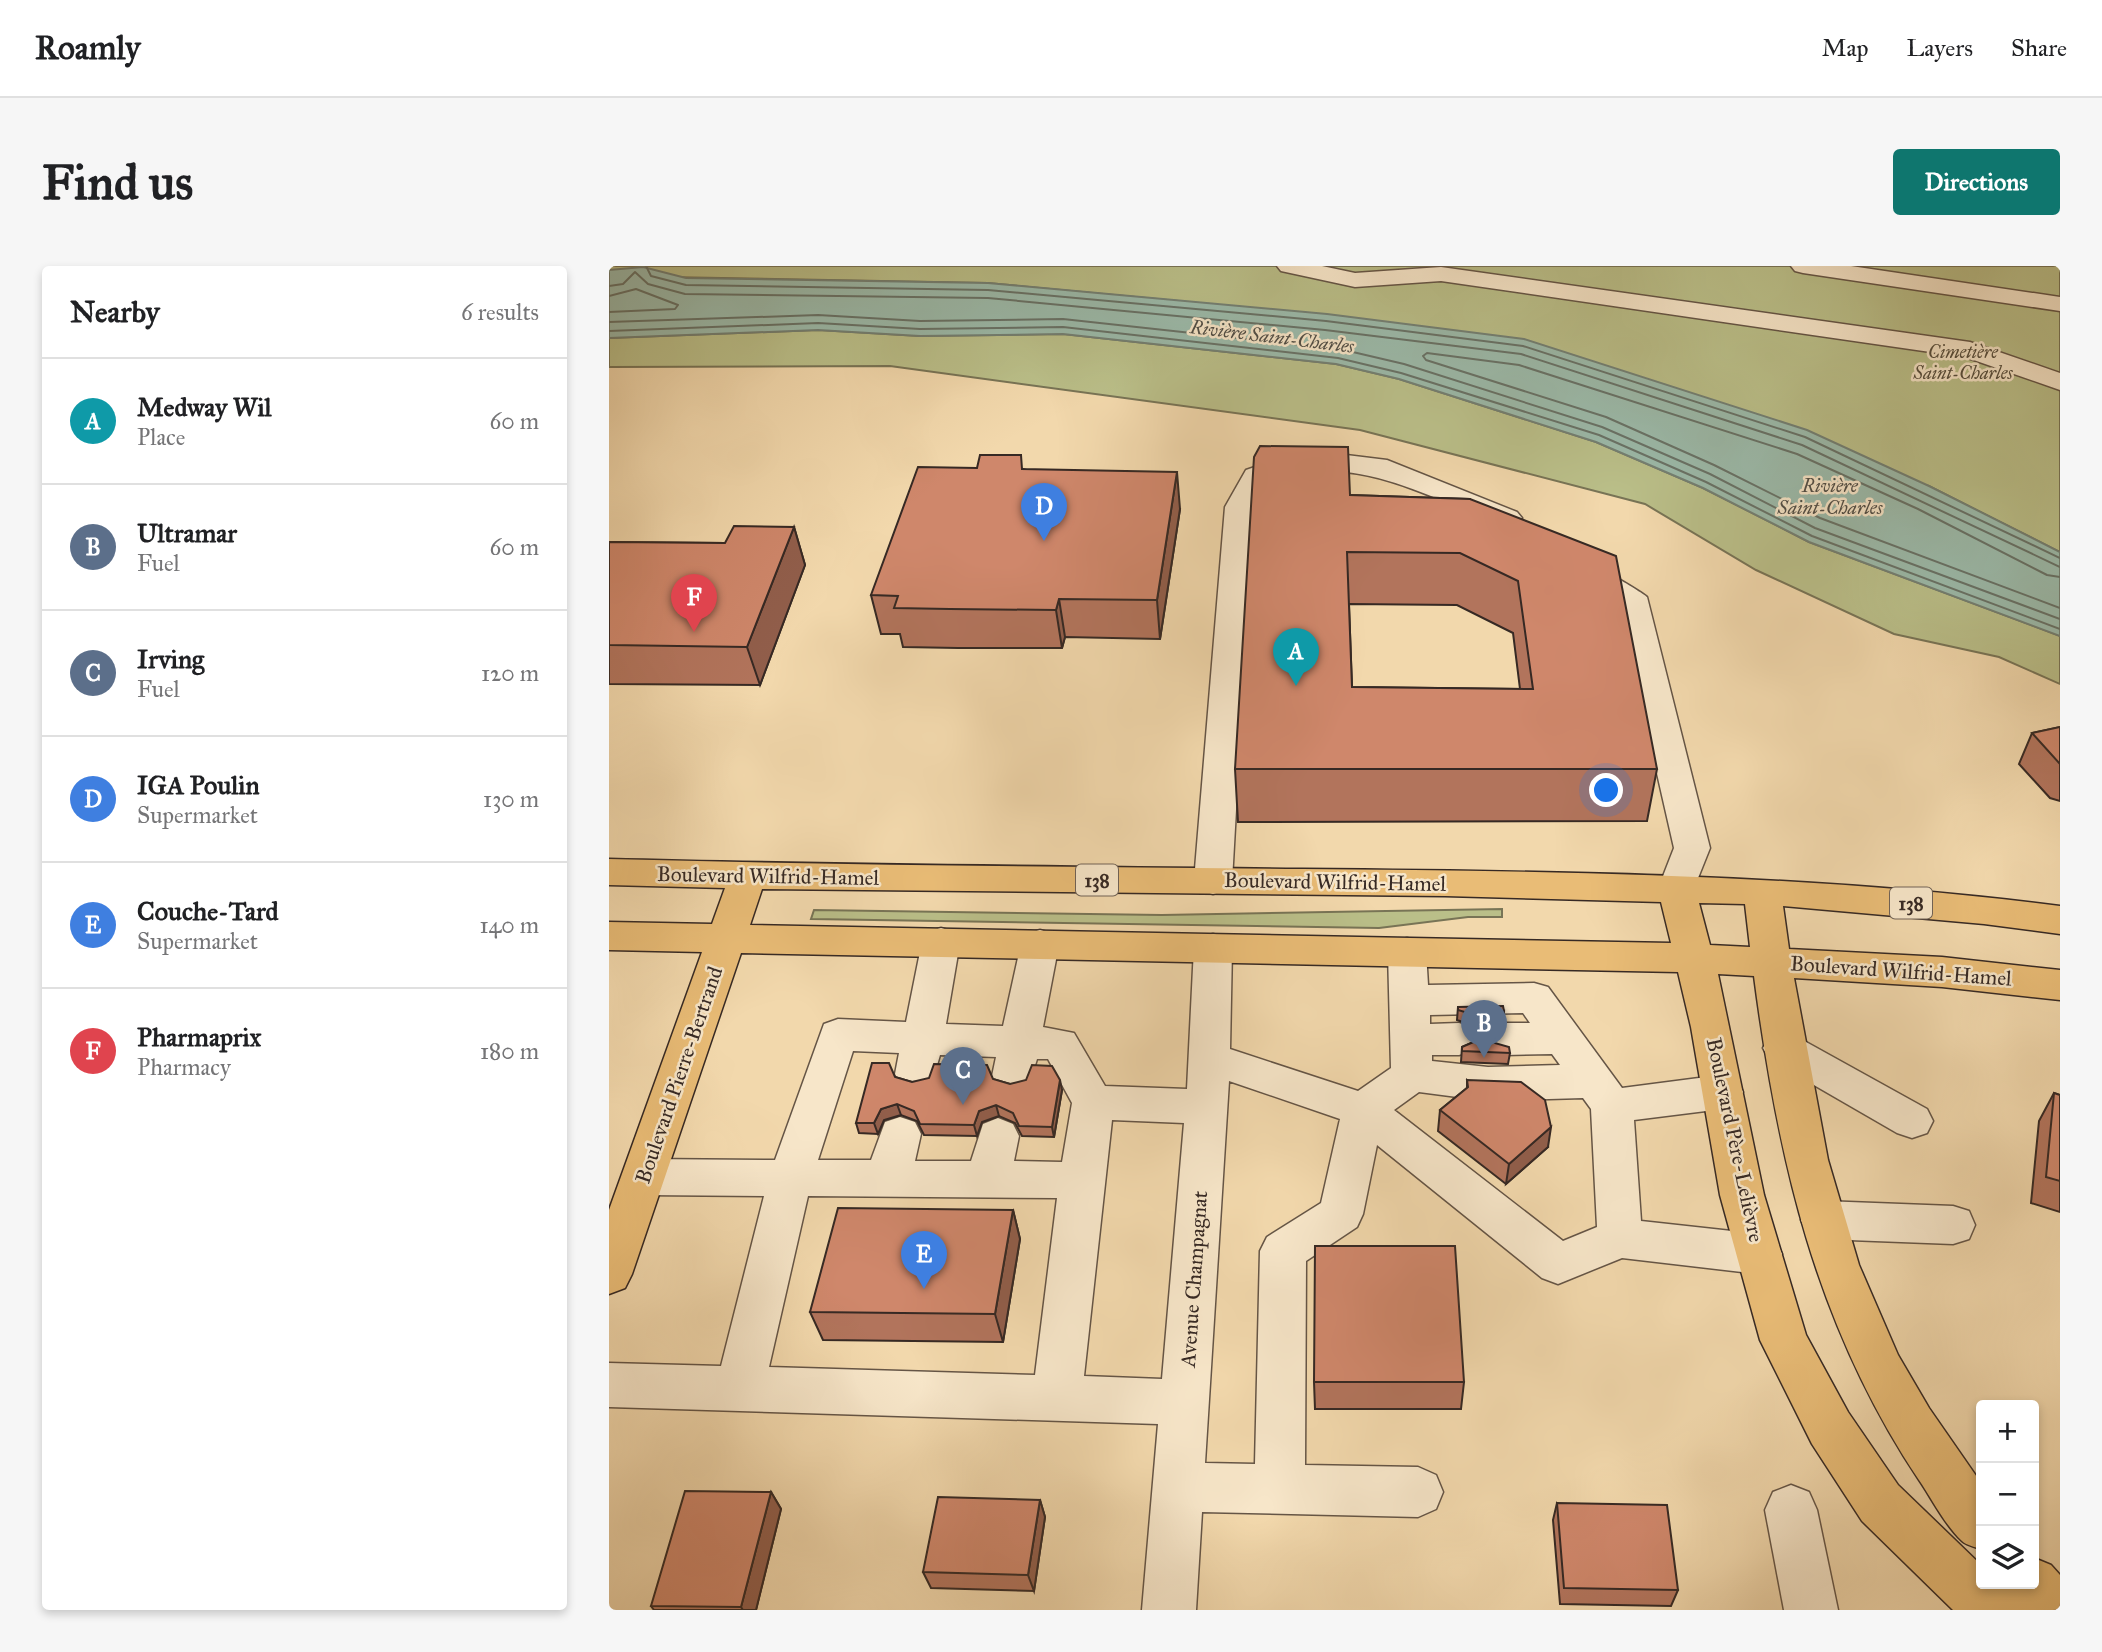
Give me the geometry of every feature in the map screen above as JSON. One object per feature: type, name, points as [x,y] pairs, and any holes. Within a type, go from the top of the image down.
[{"type":"main road","name":"Boulevard Wilfrid-Hamel","points":[[609,872],[1677,888],[1762,891],[1984,910],[2060,920]]},
{"type":"main road","name":"Boulevard Pierre-Bertrand","points":[[609,1274],[748,876]]},
{"type":"main road","name":"Boulevard Père-Lelièvre","points":[[1677,888],[1710,1027],[1742,1195],[1784,1340],[1837,1439],[1880,1503],[1966,1587],[1995,1610]]},
{"type":"main road","points":[[1762,891],[1783,1048],[1823,1220],[1851,1306],[1883,1375],[1976,1516]]},
{"type":"main road","name":"Boulevard Wilfrid-Hamel","points":[[609,936],[1692,958],[1942,972],[2060,985]]},
{"type":"main road","points":[[2037,1589],[2056,1610]]},
{"type":"street","points":[[1289,266],[1355,280],[1441,274],[1970,350],[2060,382]]},
{"type":"street","points":[[1803,266],[2060,304]]},
{"type":"street","points":[[1213,881],[1238,507],[1256,476],[1284,465],[1330,461],[1377,466],[1548,535],[1585,573],[1600,584],[1632,597],[1692,848],[1677,888]]},
{"type":"street","points":[[919,1057],[941,942]]},
{"type":"street","points":[[1017,1059],[1040,944]]},
{"type":"street","name":"Avenue Champagnat","points":[[1169,1610],[1207,1107],[1213,948]]},
{"type":"street","points":[[1280,1489],[1283,1251],[1342,1214],[1363,1110],[1411,1038],[1407,952]]},
{"type":"street","points":[[1411,1038],[1534,998],[1603,1094],[1620,1238]]},
{"type":"street","points":[[740,1389],[790,1180],[838,1035],[919,1057],[1017,1059],[1060,1044],[1093,1102],[1081,1180],[1057,1398]]},
{"type":"street","points":[[1411,1038],[1459,1039]]},
{"type":"street","points":[[1411,1038],[1488,1084],[1603,1094],[1722,1092]]},
{"type":"street","points":[[1505,1039],[1563,1038]]},
{"type":"street","points":[[1783,1048],[1912,1121]]},
{"type":"street","points":[[1209,1058],[1363,1110],[1558,1264],[1620,1238],[1759,1254]]},
{"type":"street","points":[[1093,1102],[1207,1107]]},
{"type":"street","points":[[888,1178],[899,1134]]},
{"type":"street","points":[[989,1180],[998,1136]]},
{"type":"street","points":[[643,1177],[1081,1180]]},
{"type":"street","points":[[1823,1220],[1953,1225]]},
{"type":"street","points":[[609,1385],[1185,1402]]},
{"type":"street","points":[[1178,1487],[1418,1492]]},
{"type":"street","points":[[1791,1510],[1811,1610]]},
{"type":"green space","name":"Cimetière Saint-Charles","points":[[609,266],[2060,266],[2060,552],[1929,486],[1178,301],[988,283],[609,276]]},
{"type":"green space","points":[[818,330],[920,336],[1063,334],[1336,364],[1399,379],[1596,442],[1703,488],[1809,542],[2060,636],[2060,684],[1999,657],[1894,634],[1756,570],[1645,504],[1360,430],[890,366],[609,367],[609,338]]},
{"type":"green space","points":[[1502,909],[1502,917],[1468,917],[1379,928],[811,919],[814,910],[1162,915]]},
{"type":"water","name":"Rivière Saint-Charles","points":[[643,267],[686,278],[988,283],[1327,314],[1524,339],[1807,430],[1929,486],[2060,552],[2060,636],[1809,542],[1703,488],[1596,442],[1399,379],[1336,364],[1063,334],[920,336],[818,330],[609,338],[609,270]]},
{"type":"building","points":[[1260,446],[1348,447],[1350,495],[1470,499],[1616,556],[1657,769],[1235,769],[1254,457]],"holes":[[[1347,552],[1460,553],[1518,581],[1533,689],[1352,687]]]},
{"type":"building","points":[[980,455],[1021,455],[1022,469],[1177,472],[1157,600],[1059,599],[1056,610],[950,609],[894,608],[898,596],[871,595],[918,467],[977,468]]},
{"type":"building","points":[[734,526],[794,527],[747,647],[609,645],[609,542],[725,543]]},
{"type":"building","points":[[2060,727],[2060,764],[2032,733]]},
{"type":"building","points":[[1503,1006],[1504,1011],[1490,1016],[1484,1030],[1491,1042],[1509,1047],[1510,1053],[1462,1051],[1462,1047],[1476,1041],[1482,1027],[1475,1015],[1458,1010],[1458,1007]]},
{"type":"building","points":[[872,1063],[889,1063],[895,1077],[912,1082],[929,1078],[934,1064],[987,1065],[993,1079],[1010,1084],[1026,1080],[1032,1065],[1052,1066],[1060,1080],[1052,1127],[1019,1126],[1013,1113],[996,1105],[979,1111],[974,1125],[920,1124],[914,1111],[897,1104],[881,1109],[874,1123],[856,1123]]},
{"type":"building","points":[[1467,1080],[1521,1082],[1545,1100],[1551,1127],[1509,1164],[1440,1110],[1468,1087]]},
{"type":"building","points":[[2054,1093],[2060,1095],[2060,1181],[2046,1177]]},
{"type":"building","points":[[838,1208],[1013,1210],[995,1314],[810,1312]]},
{"type":"building","points":[[1315,1246],[1455,1246],[1464,1382],[1314,1382]]},
{"type":"building","points":[[685,1491],[771,1492],[741,1607],[651,1606]]},
{"type":"building","points":[[938,1497],[1040,1500],[1028,1575],[923,1572]]},
{"type":"building","points":[[1557,1503],[1667,1505],[1678,1590],[1564,1588]]},
{"type":"place","name":"IGA Poulin","points":[[1044,541]]},
{"type":"place","name":"Pharmaprix","points":[[694,632]]},
{"type":"place","name":"Medway Wil","points":[[1296,686]]},
{"type":"place","name":"Ultramar","points":[[1484,1058]]},
{"type":"place","name":"Irving","points":[[963,1105]]},
{"type":"place","name":"Couche-Tard","points":[[924,1289]]}]
